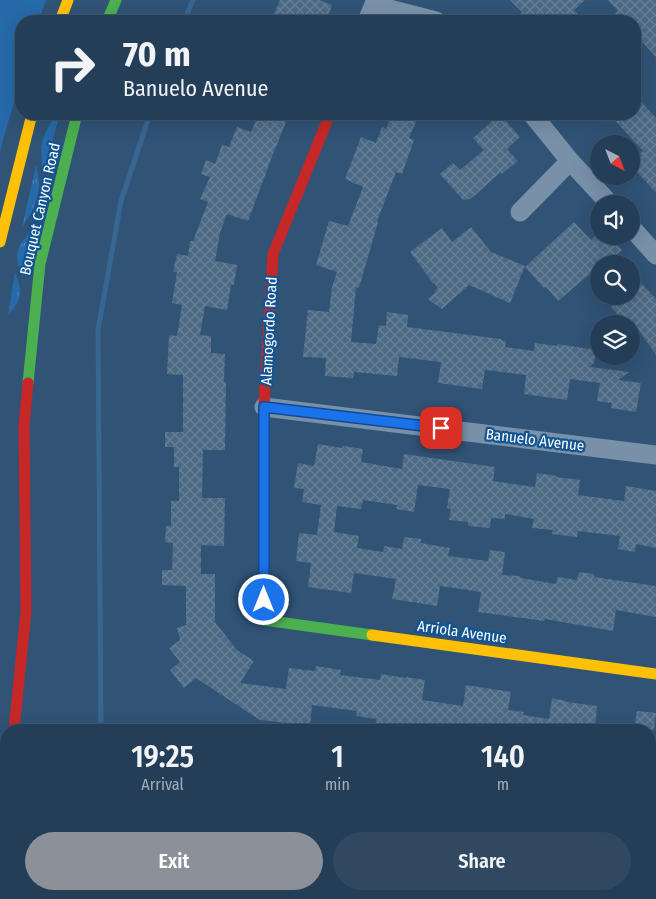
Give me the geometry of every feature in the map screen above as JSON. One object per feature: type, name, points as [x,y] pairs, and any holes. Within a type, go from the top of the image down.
[{"type":"street","points":[[62,15],[68,0]]},
{"type":"street","points":[[110,15],[116,0]]},
{"type":"street","points":[[372,9],[404,15]]},
{"type":"street","name":"Bouquet Canyon Road","points":[[0,242],[30,120]]},
{"type":"street","name":"Bouquet Canyon Road","points":[[15,724],[26,612],[24,426],[26,398],[40,264],[76,120]]},
{"type":"street","name":"Alamogordo Road","points":[[264,620],[264,407],[273,254],[328,120]]},
{"type":"street","points":[[537,120],[570,161],[602,195]]},
{"type":"street","points":[[520,212],[570,161]]},
{"type":"street","points":[[640,238],[656,255]]},
{"type":"street","name":"Banuelo Avenue","points":[[264,407],[656,455]]},
{"type":"street","name":"Arriola Avenue","points":[[264,620],[656,674]]},
{"type":"green space","points":[[0,0],[46,0],[41,15],[15,15],[15,100],[0,154]]},
{"type":"green space","points":[[53,120],[58,120],[43,173],[42,142]]},
{"type":"green space","points":[[36,165],[39,190],[32,212],[22,227]]},
{"type":"green space","points":[[30,232],[22,277],[17,253],[21,243]]},
{"type":"green space","points":[[15,272],[20,295],[8,316]]},
{"type":"building","points":[[280,0],[319,0],[332,5],[328,15],[274,15]]},
{"type":"building","points":[[510,0],[585,0],[574,10],[579,15],[519,15],[522,12]]},
{"type":"building","points":[[608,0],[656,0],[656,57],[641,41],[641,15],[613,15],[618,11]]},
{"type":"building","points":[[641,102],[656,118],[656,193],[640,175],[640,154],[643,151],[640,148],[640,135],[628,135],[615,120],[641,120]]},
{"type":"building","points":[[256,120],[287,120],[248,221],[227,214],[220,233],[215,261],[237,265],[234,285],[231,285],[227,310],[205,306],[200,335],[211,336],[211,353],[225,354],[224,382],[226,382],[225,450],[203,450],[202,498],[225,498],[224,546],[201,545],[201,574],[215,574],[215,622],[237,650],[254,661],[240,683],[286,689],[289,668],[315,671],[316,666],[341,670],[340,675],[380,680],[381,674],[425,680],[422,700],[463,706],[466,685],[511,692],[508,710],[524,712],[523,715],[549,719],[552,698],[597,706],[596,724],[376,724],[376,719],[356,716],[357,711],[312,705],[310,724],[286,724],[260,720],[196,678],[184,688],[170,670],[180,662],[169,648],[180,640],[177,628],[186,625],[186,586],[162,585],[162,570],[172,570],[173,543],[165,542],[166,526],[171,526],[171,501],[179,501],[179,467],[174,467],[174,447],[165,447],[165,432],[183,432],[183,375],[167,374],[169,335],[177,336],[182,305],[172,303],[177,272],[173,272],[177,254],[188,256],[190,241],[193,241],[208,202],[200,199],[210,177],[201,174],[206,160],[215,164],[222,145],[229,147],[237,127],[251,132]]},
{"type":"building","points":[[390,120],[416,120],[409,138],[414,140],[402,174],[396,172],[377,221],[359,288],[356,287],[351,342],[376,344],[379,325],[386,326],[387,312],[408,315],[407,327],[501,339],[506,341],[505,347],[534,351],[535,343],[590,349],[590,365],[592,365],[590,367],[629,372],[618,380],[641,383],[636,412],[611,408],[612,403],[597,401],[600,383],[570,379],[567,400],[524,394],[526,375],[485,370],[482,389],[438,383],[441,362],[399,357],[397,376],[354,372],[353,378],[325,376],[326,358],[303,357],[308,310],[329,312],[332,287],[337,272],[316,265],[329,221],[348,226],[363,187],[345,179],[361,137],[376,143],[382,127],[386,129]]},
{"type":"building","points":[[493,120],[505,120],[520,137],[507,149],[518,161],[502,174],[501,172],[473,197],[463,200],[440,174],[453,163],[460,170],[484,150],[473,138]]},
{"type":"building","points":[[574,222],[590,239],[590,245],[617,245],[622,250],[616,255],[590,255],[590,274],[558,301],[525,267]]},
{"type":"building","points":[[471,227],[491,252],[525,266],[510,303],[469,285],[442,309],[428,299],[438,288],[410,252],[442,228],[452,242]]},
{"type":"building","points":[[640,282],[656,299],[656,355],[640,332],[640,315],[618,315],[611,307],[613,305],[640,305]]},
{"type":"building","points":[[318,444],[363,449],[361,462],[402,469],[404,454],[495,467],[493,481],[535,487],[537,473],[580,480],[578,495],[624,501],[626,486],[656,491],[656,548],[636,544],[635,552],[618,549],[620,536],[578,531],[577,537],[552,534],[553,530],[532,528],[534,519],[505,514],[505,519],[491,518],[490,528],[468,526],[468,522],[449,520],[451,509],[447,508],[450,489],[418,485],[414,512],[396,509],[397,505],[363,500],[361,509],[337,506],[334,532],[359,536],[357,548],[383,552],[384,546],[402,549],[404,537],[421,539],[421,543],[450,548],[448,556],[488,561],[490,550],[505,552],[502,575],[519,576],[521,578],[556,584],[558,577],[577,580],[579,572],[594,574],[594,577],[656,586],[656,617],[616,610],[613,631],[545,619],[544,621],[478,612],[481,592],[440,586],[437,606],[392,599],[396,579],[354,573],[351,593],[308,587],[311,563],[296,561],[299,533],[317,535],[321,505],[302,502],[304,489],[294,488],[298,463],[314,466]]},
{"type":"building","points":[[637,711],[656,713],[655,724],[635,724]]},
{"type":"waterway","points":[[187,15],[193,0]]},
{"type":"waterway","points":[[101,724],[98,330],[121,201],[148,120]]},
{"type":"traffic: fast","points":[[110,15],[116,0]]},
{"type":"traffic: fast","points":[[28,383],[40,264],[76,120]]},
{"type":"traffic: fast","points":[[264,404],[264,620],[372,635]]},
{"type":"traffic: slow","points":[[62,15],[68,0]]},
{"type":"traffic: slow","points":[[0,242],[30,120]]},
{"type":"traffic: slow","points":[[372,635],[656,674]]},
{"type":"traffic: jam","points":[[264,404],[273,254],[328,120]]},
{"type":"traffic: jam","points":[[15,724],[26,612],[24,426],[28,383]]},
{"type":"route","points":[[264,600],[264,407],[441,428]]}]
